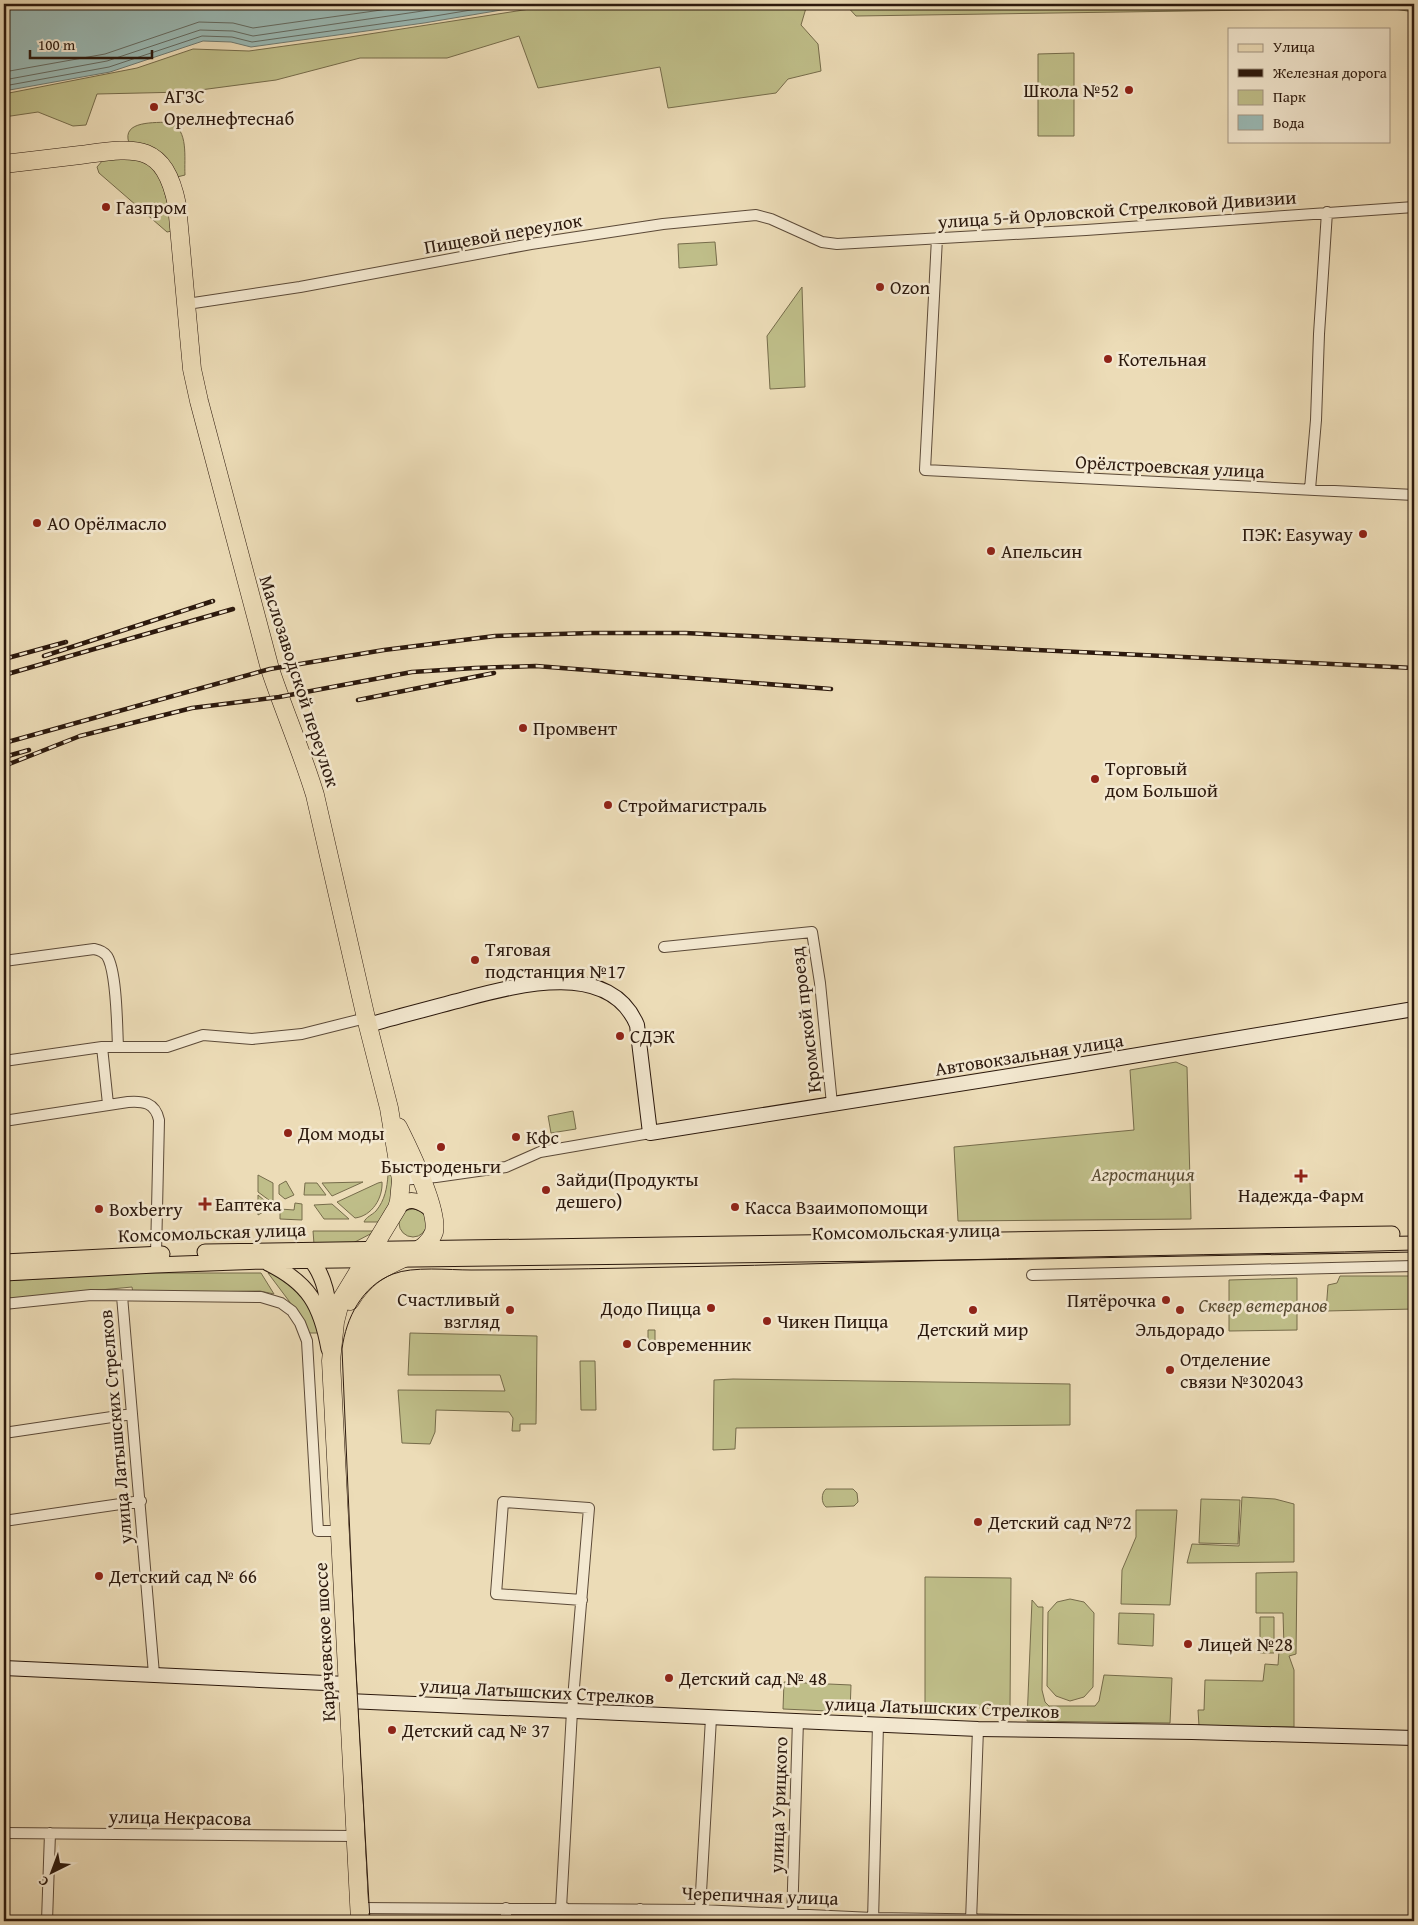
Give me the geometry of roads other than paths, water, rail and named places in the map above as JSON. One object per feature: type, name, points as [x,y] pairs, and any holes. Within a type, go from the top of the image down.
[{"type":"highway","name":"Маслозаводской переулок","points":[[4,164],[112,150],[140,151],[154,158],[164,169],[171,184],[177,205],[192,368],[198,401],[270,669],[302,754],[315,795],[389,1108],[401,1180],[399,1201],[393,1214]]},
{"type":"highway","name":"Маслозаводской переулок","points":[[389,1108],[407,1145],[434,1217]]},
{"type":"highway","points":[[331,1361],[335,1322],[340,1302],[393,1214]]},
{"type":"highway","points":[[422,1248],[432,1236],[434,1217]]},
{"type":"highway","name":"Комсомольская улица","points":[[395,1254],[422,1248]]},
{"type":"highway","points":[[331,1361],[342,1320],[354,1296],[368,1278],[395,1254]]},
{"type":"highway","name":"Карачевское шоссе","points":[[331,1361],[359,1915]]},
{"type":"main road","points":[[395,1254],[388,1238],[393,1214],[402,1202],[412,1200],[419,1201],[434,1217],[447,1240],[463,1248]]},
{"type":"main road","name":"Комсомольская улица","points":[[422,1248],[1414,1234]]},
{"type":"main road","name":"Комсомольская улица","points":[[4,1262],[156,1254],[307,1256],[1041,1251],[1414,1244]]},
{"type":"main road","name":"Комсомольская улица","points":[[4,1273],[154,1264],[264,1261],[307,1256]]},
{"type":"main road","points":[[307,1256],[322,1280],[326,1294],[331,1361]]},
{"type":"main road","points":[[264,1261],[293,1277],[306,1290],[324,1323],[331,1361]]},
{"type":"street","name":"улица 5-й Орловской Стрелковой Дивизии","points":[[822,242],[859,244],[1414,207]]},
{"type":"street","points":[[1310,488],[1316,420],[1319,334],[1327,212]]},
{"type":"street","name":"Пищевой переулок","points":[[187,304],[300,287],[531,244],[693,221],[764,216],[822,242]]},
{"type":"street","name":"Орёлстроевская улица","points":[[938,238],[925,470],[1300,490],[1310,488],[1414,495]]},
{"type":"street","name":"Кромской проезд","points":[[664,947],[812,932],[820,983],[832,1104]]},
{"type":"street","points":[[4,961],[94,949],[101,951],[107,956],[113,974],[118,1047]]},
{"type":"street","points":[[4,1060],[102,1047],[167,1048],[203,1035],[252,1038],[302,1034],[499,990],[527,986],[584,984],[617,997],[632,1014],[637,1025],[650,1133]]},
{"type":"street","name":"Автовокзальная улица","points":[[401,1180],[506,1166],[540,1152],[650,1133],[1414,1009]]},
{"type":"street","points":[[102,1047],[108,1104]]},
{"type":"street","points":[[4,1121],[108,1104],[142,1101],[148,1103],[157,1112],[159,1153],[156,1254]]},
{"type":"street","points":[[1032,1275],[1155,1274],[1414,1266]]},
{"type":"street","points":[[4,1304],[91,1295],[261,1297],[281,1303],[292,1311],[300,1323],[308,1344],[318,1531],[340,1531]]},
{"type":"street","name":"улица Латышских Стрелков","points":[[122,1296],[141,1501],[154,1674]]},
{"type":"street","points":[[4,1433],[132,1414]]},
{"type":"street","points":[[4,1521],[141,1501]]},
{"type":"street","points":[[564,1921],[572,1711],[582,1600],[588,1508],[503,1502],[496,1594],[582,1600]]},
{"type":"street","name":"улица Латышских Стрелков","points":[[4,1668],[154,1674],[572,1711],[711,1718],[798,1720],[978,1729],[1414,1738]]},
{"type":"street","points":[[697,1921],[700,1910],[711,1718]]},
{"type":"street","name":"улица Урицкого","points":[[792,1917],[798,1720]]},
{"type":"street","points":[[873,1920],[878,1724]]},
{"type":"street","points":[[971,1920],[978,1729]]},
{"type":"street","name":"улица Некрасова","points":[[4,1833],[355,1836]]},
{"type":"street","points":[[48,1921],[50,1834]]},
{"type":"street","points":[[506,1908],[506,1921]]},
{"type":"street","name":"Черепичная улица","points":[[359,1915],[506,1908],[563,1908],[700,1910],[792,1917],[873,1920],[1087,1921]]},
{"type":"street","points":[[640,1909],[640,1921]]},
{"type":"water","points":[[4,4],[537,4],[424,23],[251,47],[231,42],[203,41],[110,72],[4,91]]},
{"type":"tram line","points":[[370,1921],[355,1654],[342,1349],[347,1326],[357,1304],[382,1279],[393,1274],[421,1269],[628,1268],[1414,1250]]},
{"type":"railway","points":[[44,656],[213,601]]},
{"type":"railway","points":[[4,675],[233,609]]},
{"type":"railway","points":[[4,743],[270,669],[384,650],[495,636],[685,633],[1414,668]]},
{"type":"railway","points":[[4,659],[66,642]]},
{"type":"railway","points":[[4,766],[80,736],[192,708],[279,697],[412,672],[536,666],[831,689]]},
{"type":"railway","points":[[358,700],[494,673]]},
{"type":"railway","points":[[4,757],[29,750]]},
{"type":"place","name":"Школа №52","points":[[1129,90]]},
{"type":"place","name":"АГЗС Орелнефтеснаб","points":[[154,107]]},
{"type":"place","name":"Газпром","points":[[106,207]]},
{"type":"place","name":"Ozon","points":[[880,287]]},
{"type":"place","name":"Котельная","points":[[1108,359]]},
{"type":"place","name":"АО Орёлмасло","points":[[37,523]]},
{"type":"place","name":"ПЭК: Easyway","points":[[1363,534]]},
{"type":"place","name":"Апельсин","points":[[991,551]]},
{"type":"place","name":"Промвент","points":[[523,728]]},
{"type":"place","name":"Торговый дом Большой","points":[[1095,779]]},
{"type":"place","name":"Строймагистраль","points":[[608,805]]},
{"type":"place","name":"Тяговая подстанция №17","points":[[475,960]]},
{"type":"place","name":"СДЭК","points":[[620,1036]]},
{"type":"place","name":"Дом моды","points":[[288,1133]]},
{"type":"place","name":"Кфс","points":[[516,1137]]},
{"type":"place","name":"Быстроденьги","points":[[441,1147]]},
{"type":"place","name":"Надежда-Фарм","points":[[1301,1176]]},
{"type":"place","name":"Зайди(Продукты дешего)","points":[[546,1190]]},
{"type":"place","name":"Еаптека","points":[[205,1204]]},
{"type":"place","name":"Касса Взаимопомощи","points":[[735,1207]]},
{"type":"place","name":"Boxberry","points":[[99,1209]]},
{"type":"place","name":"Пятёрочка","points":[[1166,1300]]},
{"type":"place","name":"Додо Пицца","points":[[711,1308]]},
{"type":"place","name":"Счастливый взгляд","points":[[510,1310]]},
{"type":"place","name":"Детский мир","points":[[973,1310]]},
{"type":"place","name":"Эльдорадо","points":[[1180,1310]]},
{"type":"place","name":"Чикен Пицца","points":[[767,1321]]},
{"type":"place","name":"Современник","points":[[627,1344]]},
{"type":"place","name":"Отделение связи №302043","points":[[1170,1370]]},
{"type":"place","name":"Детский сад №72","points":[[978,1522]]},
{"type":"place","name":"Детский сад № 66","points":[[99,1576]]},
{"type":"place","name":"Лицей №28","points":[[1188,1644]]},
{"type":"place","name":"Детский сад № 48","points":[[669,1678]]},
{"type":"place","name":"Детский сад № 37","points":[[392,1730]]},
{"type":"park label","name":"Агростанция","points":[[1143,1174]]},
{"type":"park label","name":"Сквер ветеранов","points":[[1263,1305]]}]
